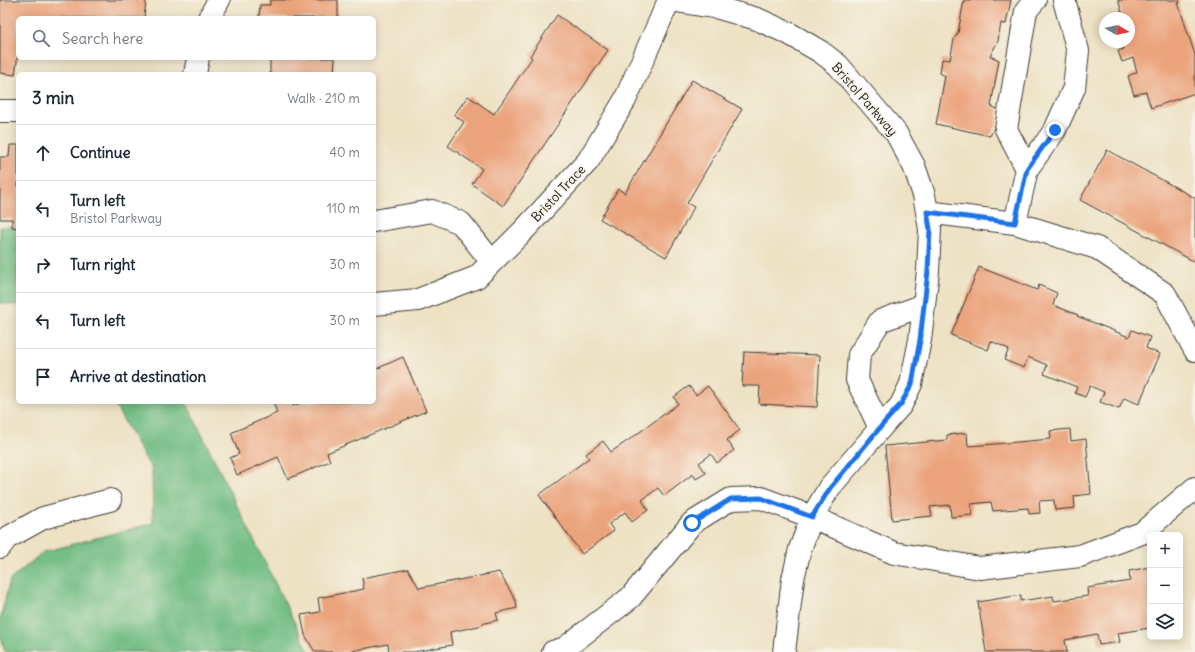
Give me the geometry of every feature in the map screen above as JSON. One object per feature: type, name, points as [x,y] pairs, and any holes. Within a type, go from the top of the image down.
[{"type":"street","points":[[209,16],[219,0]]},
{"type":"street","name":"Bristol Parkway","points":[[669,0],[718,8],[757,19],[790,34],[821,52],[838,65],[896,133],[914,166],[924,195],[930,229],[928,271],[920,340],[912,384],[901,404],[830,488],[812,517],[800,549],[793,579],[789,648]]},
{"type":"street","name":"Bristol Trace","points":[[376,304],[418,300],[477,277],[524,230],[588,161],[625,100],[669,0]]},
{"type":"street","points":[[1027,169],[1006,129],[1026,11],[1035,0]]},
{"type":"street","points":[[1015,223],[1027,169],[1055,130],[1074,88],[1078,51],[1064,0]]},
{"type":"street","points":[[195,72],[198,60]]},
{"type":"street","points":[[0,111],[16,111]]},
{"type":"street","points":[[376,221],[432,211],[461,223],[492,262]]},
{"type":"street","points":[[927,212],[1015,223],[1097,248],[1164,294],[1195,350]]},
{"type":"street","points":[[880,428],[857,380],[859,355],[880,321],[924,305]]},
{"type":"street","points":[[553,652],[565,648],[630,598],[692,523],[731,499],[761,498],[812,517],[894,553],[980,568],[1080,556],[1142,533],[1195,488]]},
{"type":"street","points":[[0,547],[7,538],[43,518],[110,500]]},
{"type":"green space","points":[[0,227],[16,227],[16,305],[0,303]]},
{"type":"green space","points":[[114,404],[187,404],[309,652],[5,652],[0,633],[0,620],[10,580],[43,552],[153,523],[152,470]]},
{"type":"building","points":[[0,0],[146,0],[144,16],[16,16],[17,60],[15,75],[0,73]]},
{"type":"building","points":[[270,0],[338,0],[338,16],[259,16],[260,5],[270,5]]},
{"type":"building","points":[[964,0],[1011,0],[1006,24],[1001,23],[998,41],[990,56],[999,60],[991,106],[999,110],[997,122],[990,136],[936,124],[945,76],[940,73],[942,59],[950,60],[954,39],[958,33]]},
{"type":"building","points":[[1118,0],[1179,0],[1180,3],[1178,3],[1195,55],[1195,93],[1151,108],[1146,92],[1134,95],[1128,76],[1137,72],[1133,58],[1122,62],[1118,51],[1124,48],[1135,48],[1135,12],[1122,12]]},
{"type":"building","points":[[557,15],[608,50],[503,206],[472,184],[482,169],[448,146],[464,122],[454,115],[468,96],[494,114],[532,58],[530,56]]},
{"type":"building","points":[[270,60],[335,60],[334,72],[270,72]]},
{"type":"building","points":[[692,80],[742,109],[687,203],[694,207],[666,257],[600,219],[618,189],[625,193]]},
{"type":"building","points":[[10,145],[16,145],[16,228],[12,227],[12,219],[0,219],[0,157],[9,157]]},
{"type":"building","points":[[1107,150],[1195,198],[1195,262],[1080,200]]},
{"type":"building","points":[[979,267],[1037,290],[1039,285],[1057,293],[1053,305],[1078,315],[1077,316],[1129,337],[1132,330],[1150,337],[1146,348],[1160,354],[1139,404],[1124,398],[1119,409],[1100,402],[1104,392],[1090,386],[1085,397],[1075,393],[1077,387],[1044,374],[1047,365],[1028,357],[1024,368],[1004,360],[1009,349],[991,341],[988,350],[951,335]]},
{"type":"building","points":[[744,352],[820,355],[817,407],[759,404],[760,386],[742,386]]},
{"type":"building","points":[[403,357],[426,411],[327,453],[330,461],[288,479],[278,457],[237,475],[230,458],[239,454],[231,433],[277,413],[274,404],[292,404],[293,406],[298,404],[376,404],[376,369]]},
{"type":"building","points":[[689,386],[696,395],[708,386],[740,430],[727,440],[734,450],[717,463],[711,454],[699,463],[706,473],[696,479],[693,474],[664,496],[658,488],[642,500],[648,510],[632,522],[625,512],[609,524],[614,531],[582,554],[539,495],[589,458],[586,454],[603,441],[611,452],[633,437],[678,404],[674,397]]},
{"type":"building","points":[[1070,429],[1071,441],[1086,439],[1091,494],[1074,496],[1075,508],[1055,510],[1054,500],[1039,501],[1040,513],[1029,514],[1028,508],[993,511],[991,502],[971,504],[972,515],[951,517],[950,505],[930,507],[932,516],[892,520],[885,446],[947,440],[947,435],[967,433],[968,446],[1051,439],[1050,431]]},
{"type":"building","points":[[1147,568],[1147,628],[1118,633],[1120,642],[1099,645],[1097,634],[1065,640],[1067,652],[986,652],[978,602],[1021,595],[1021,601],[1053,596],[1054,601],[1088,596],[1087,588],[1130,581],[1129,571]]},
{"type":"building","points":[[408,569],[419,588],[499,572],[516,601],[517,608],[496,613],[498,620],[479,626],[450,632],[452,645],[414,652],[389,652],[388,644],[347,652],[315,652],[305,635],[301,615],[320,612],[318,598],[364,589],[362,578]]},
{"type":"route","points":[[692,523],[731,499],[761,498],[812,517],[830,488],[901,404],[912,384],[920,340],[928,271],[930,229],[927,212],[1015,223],[1027,169],[1055,130]]}]
